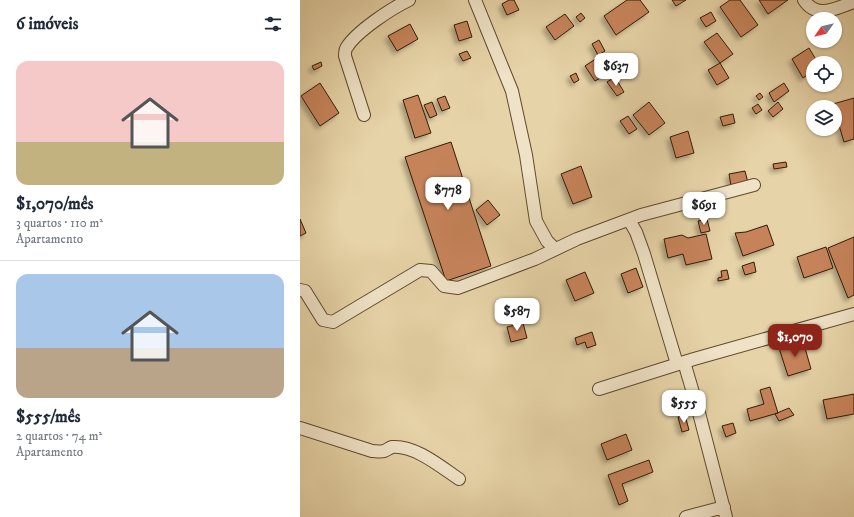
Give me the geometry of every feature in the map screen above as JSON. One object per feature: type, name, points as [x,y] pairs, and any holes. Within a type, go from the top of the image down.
[{"type":"street","points":[[364,115],[345,56],[346,48],[362,31],[409,0]]},
{"type":"street","points":[[475,0],[512,91],[526,155],[536,221],[546,241],[554,249]]},
{"type":"street","points":[[804,0],[807,5],[814,10],[822,12],[854,2]]},
{"type":"street","points":[[300,290],[305,291],[323,320],[333,322],[420,270],[431,271],[444,286],[458,288],[535,259],[554,249],[629,220],[754,185]]},
{"type":"street","points":[[629,220],[636,232],[644,254],[699,413],[725,512],[686,517]]},
{"type":"street","points":[[600,389],[681,363],[854,314]]},
{"type":"street","points":[[300,428],[372,451],[383,452],[392,447],[418,453],[432,460],[458,479]]},
{"type":"building","points":[[509,0],[514,0],[519,10],[507,15],[502,4]]},
{"type":"building","points":[[627,0],[640,0],[649,12],[616,35],[604,16]]},
{"type":"building","points":[[672,0],[686,0],[676,6]]},
{"type":"building","points":[[730,0],[740,0],[758,25],[741,37],[720,7]]},
{"type":"building","points":[[759,0],[788,0],[768,14]]},
{"type":"building","points":[[711,12],[716,21],[706,27],[700,18]]},
{"type":"building","points":[[581,13],[585,18],[580,22],[576,17]]},
{"type":"building","points":[[565,14],[574,26],[555,40],[546,27]]},
{"type":"building","points":[[467,21],[472,37],[459,41],[454,25]]},
{"type":"building","points":[[410,24],[418,39],[397,51],[388,36]]},
{"type":"building","points":[[717,33],[733,54],[720,63],[704,42]]},
{"type":"building","points":[[599,40],[605,51],[598,55],[592,44]]},
{"type":"building","points":[[809,48],[814,56],[806,56],[806,76],[803,78],[792,59]]},
{"type":"building","points":[[467,51],[471,58],[463,61],[459,54]]},
{"type":"building","points":[[597,58],[607,74],[595,81],[585,66]]},
{"type":"building","points":[[321,62],[322,66],[314,70],[312,66]]},
{"type":"building","points":[[720,63],[729,78],[717,85],[708,70]]},
{"type":"building","points":[[576,73],[579,80],[574,83],[570,76]]},
{"type":"building","points":[[615,77],[624,92],[617,96],[607,82]]},
{"type":"building","points":[[320,83],[339,113],[320,126],[301,96]]},
{"type":"building","points":[[784,83],[789,91],[774,102],[769,93]]},
{"type":"building","points":[[760,93],[763,97],[759,100],[756,96]]},
{"type":"building","points":[[418,95],[431,133],[415,138],[403,100]]},
{"type":"building","points":[[445,96],[450,108],[442,111],[437,99]]},
{"type":"building","points":[[854,98],[854,139],[844,142],[842,135],[842,101]]},
{"type":"building","points":[[432,102],[437,115],[430,118],[424,105]]},
{"type":"building","points":[[649,102],[665,123],[649,135],[633,115]]},
{"type":"building","points":[[778,102],[783,109],[773,117],[768,111]]},
{"type":"building","points":[[758,104],[762,110],[756,114],[752,108]]},
{"type":"building","points":[[733,114],[735,123],[723,126],[720,117]]},
{"type":"building","points":[[628,116],[637,129],[629,134],[620,121]]},
{"type":"building","points":[[688,131],[694,153],[676,158],[670,137]]},
{"type":"building","points":[[451,142],[491,266],[446,281],[405,157]]},
{"type":"building","points":[[786,162],[787,167],[774,169],[773,164]]},
{"type":"building","points":[[581,166],[592,197],[573,204],[561,174]]},
{"type":"building","points":[[745,171],[748,183],[731,186],[729,174]]},
{"type":"building","points":[[488,200],[500,215],[487,225],[476,210]]},
{"type":"building","points":[[300,219],[306,233],[300,236]]},
{"type":"building","points":[[707,219],[710,231],[701,233],[698,221]]},
{"type":"building","points":[[767,225],[774,245],[743,256],[735,233],[746,232]]},
{"type":"building","points":[[706,234],[712,259],[686,265],[683,254],[668,258],[664,239],[682,235],[688,238]]},
{"type":"building","points":[[854,237],[854,295],[848,298],[828,248]]},
{"type":"building","points":[[826,247],[833,268],[804,278],[797,257]]},
{"type":"building","points":[[754,262],[756,272],[745,275],[742,266]]},
{"type":"building","points":[[636,268],[643,287],[628,293],[621,274]]},
{"type":"building","points":[[727,270],[729,279],[718,281],[718,278],[722,277],[721,271]]},
{"type":"building","points":[[585,272],[594,293],[575,301],[566,280]]},
{"type":"building","points":[[523,323],[527,338],[511,342],[507,327]]},
{"type":"building","points":[[592,332],[596,345],[587,348],[585,342],[577,345],[575,338]]},
{"type":"building","points":[[803,341],[811,369],[788,376],[779,348]]},
{"type":"building","points":[[770,387],[778,413],[750,421],[747,409],[764,404],[760,390]]},
{"type":"building","points":[[854,394],[854,414],[827,419],[823,400]]},
{"type":"building","points":[[789,408],[794,415],[779,421],[775,414]]},
{"type":"building","points":[[685,415],[689,430],[682,432],[678,417]]},
{"type":"building","points":[[733,423],[736,433],[726,437],[722,426]]},
{"type":"building","points":[[626,434],[632,450],[607,460],[601,444]]},
{"type":"building","points":[[649,460],[653,472],[622,484],[628,501],[619,505],[608,475]]}]
